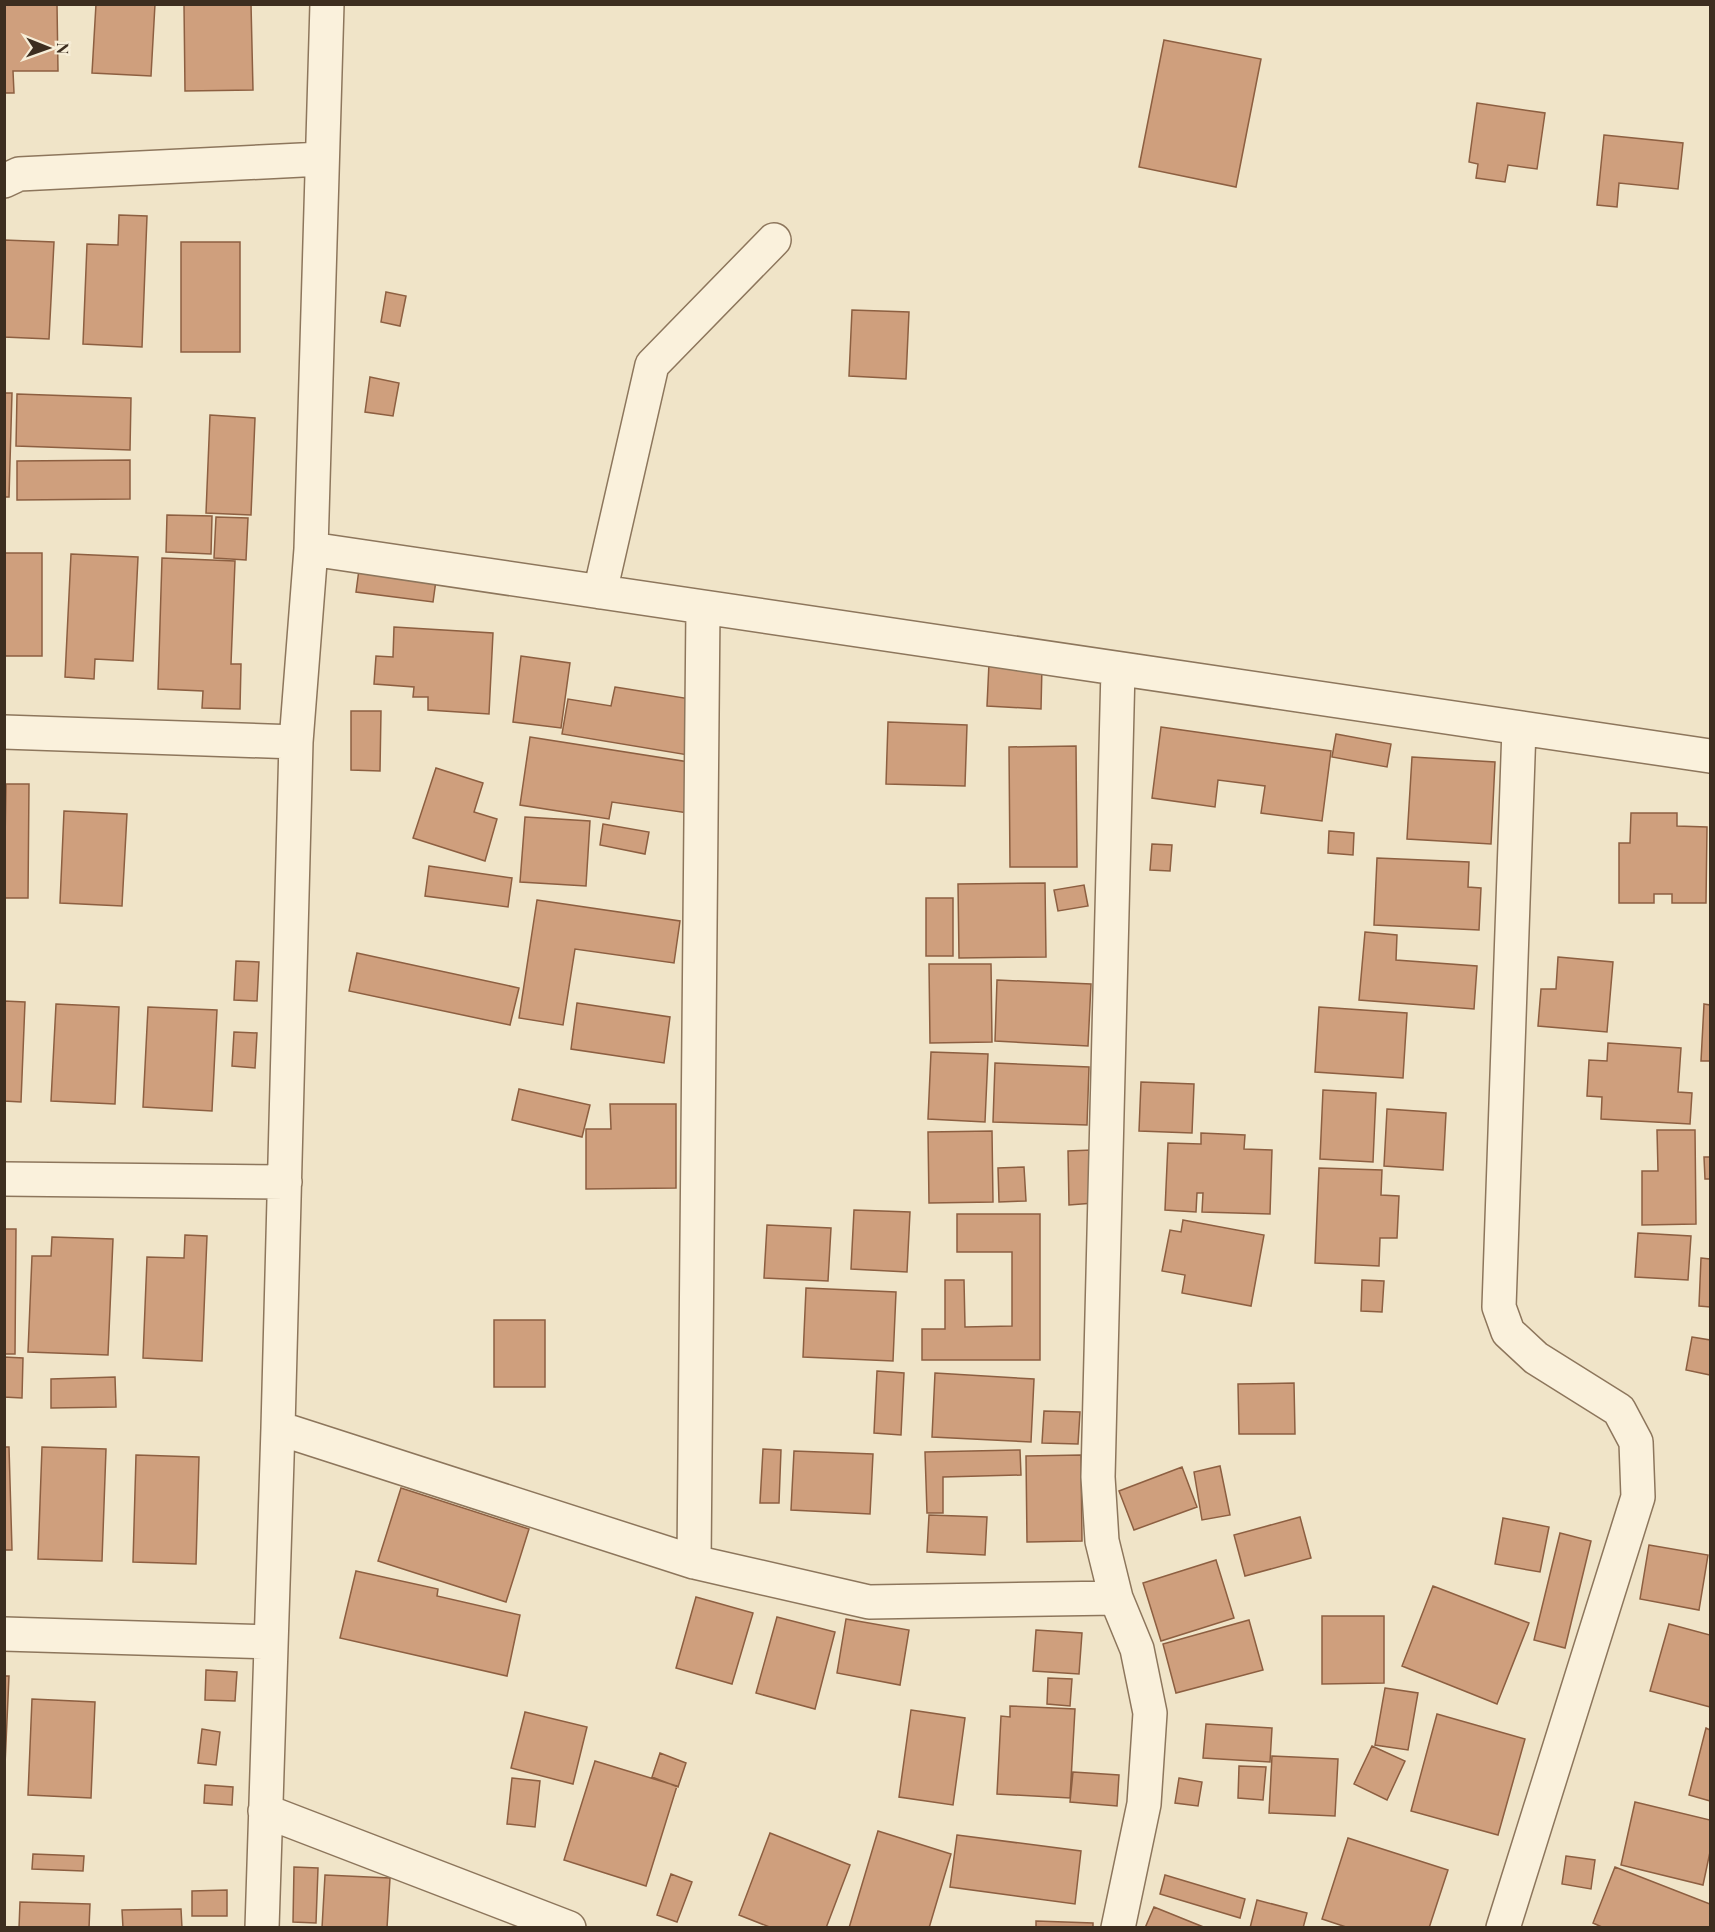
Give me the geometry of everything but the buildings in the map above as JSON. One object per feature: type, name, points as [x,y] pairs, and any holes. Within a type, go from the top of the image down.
[{"type":"street","points":[[262,1928],[296,742],[311,549],[327,4]]},
{"type":"street","points":[[4,181],[19,174],[322,159]]},
{"type":"street","points":[[600,592],[652,365],[774,240]]},
{"type":"street","points":[[311,549],[1710,756]]},
{"type":"street","points":[[694,1562],[704,608]]},
{"type":"street","points":[[1118,669],[1098,1477],[1102,1541],[1116,1598],[1137,1649],[1150,1713],[1144,1804],[1118,1928]]},
{"type":"street","points":[[1503,1928],[1638,1497],[1636,1443],[1619,1410],[1536,1358],[1508,1332],[1499,1307],[1519,728]]},
{"type":"street","points":[[4,732],[296,742]]},
{"type":"street","points":[[4,1179],[285,1182]]},
{"type":"street","points":[[278,1428],[694,1562],[869,1602],[1116,1598]]},
{"type":"street","points":[[4,1634],[270,1642]]},
{"type":"street","points":[[265,1811],[569,1928]]}]
